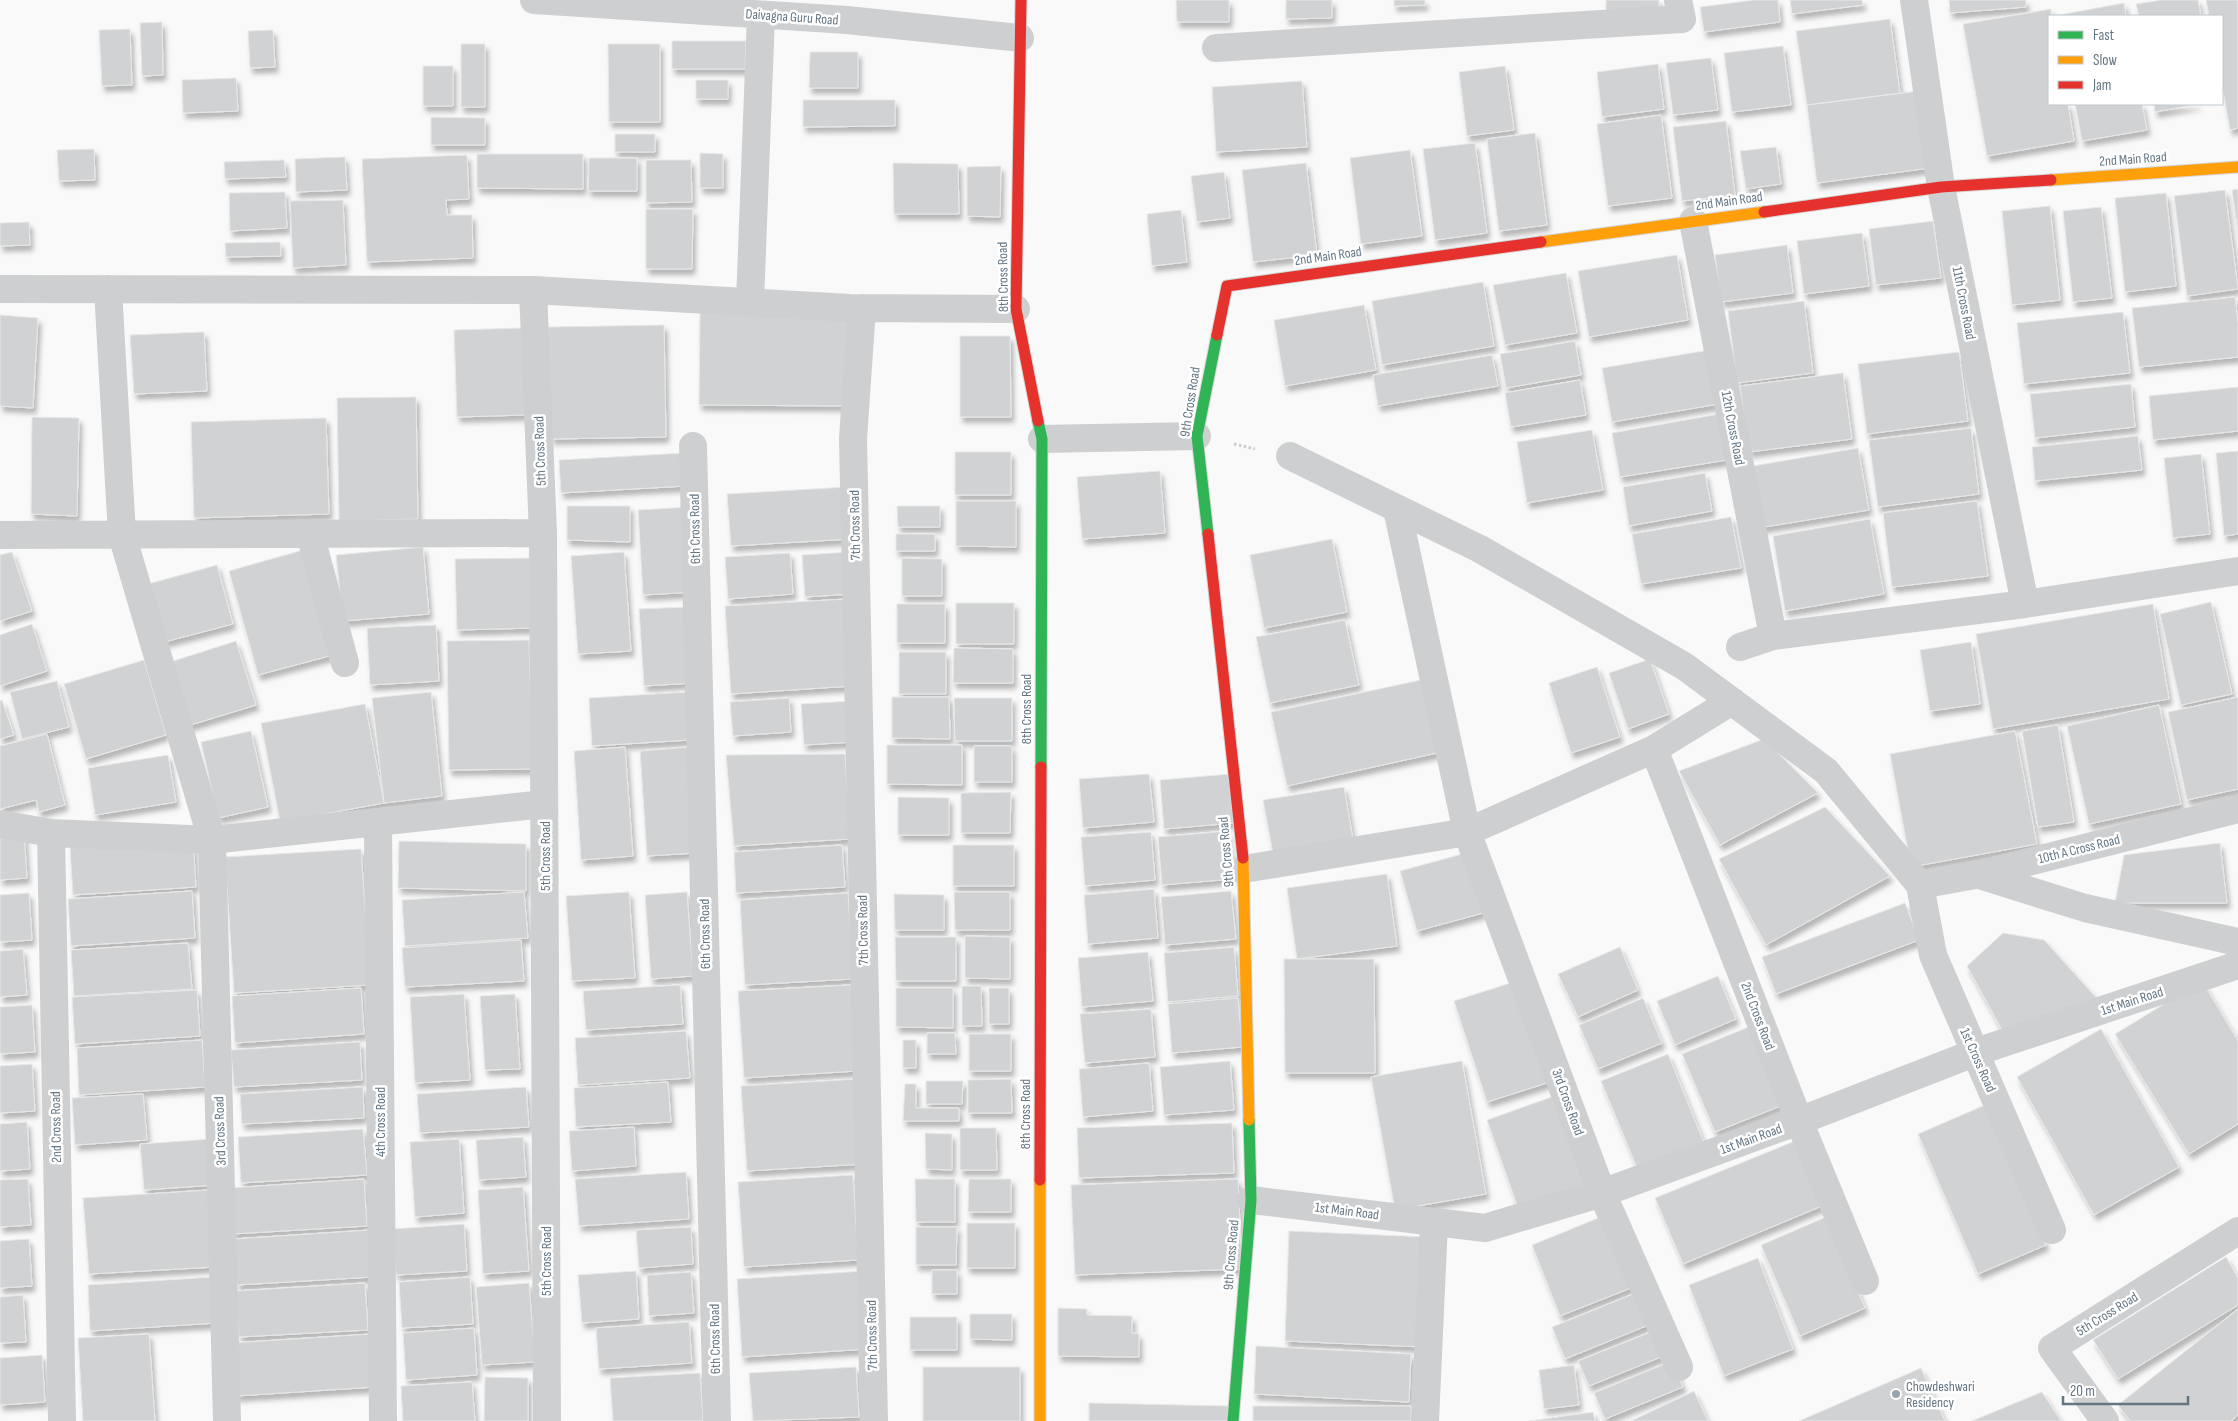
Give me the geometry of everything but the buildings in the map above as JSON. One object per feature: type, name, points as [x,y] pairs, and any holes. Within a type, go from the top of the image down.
[{"type":"street","name":"Daivagna Guru Road","points":[[534,0],[848,20],[1020,38]]},
{"type":"street","name":"8th Cross Road","points":[[1020,0],[1016,309],[1042,439],[1040,1421]]},
{"type":"street","points":[[1216,48],[1682,19],[1678,0]]},
{"type":"street","name":"11th Cross Road","points":[[1914,0],[1941,187],[2026,604]]},
{"type":"street","points":[[750,302],[761,14]]},
{"type":"street","name":"2nd Main Road","points":[[1227,286],[1941,187],[2238,167]]},
{"type":"street","name":"12th Cross Road","points":[[1693,221],[1774,636]]},
{"type":"street","name":"9th Cross Road","points":[[1227,286],[1197,436],[1244,869],[1251,1200],[1233,1421]]},
{"type":"street","points":[[0,289],[533,290],[862,308],[1016,309]]},
{"type":"street","name":"3rd Cross Road","points":[[108,290],[122,535],[212,840],[227,1421]]},
{"type":"street","name":"5th Cross Road","points":[[533,290],[543,533],[547,1421]]},
{"type":"street","name":"7th Cross Road","points":[[862,308],[853,439],[874,1421]]},
{"type":"street","points":[[1042,439],[1197,436]]},
{"type":"street","name":"6th Cross Road","points":[[693,446],[717,1421]]},
{"type":"street","points":[[1290,456],[1480,549],[1684,666],[1826,771],[1920,885]]},
{"type":"street","name":"3rd Cross Road","points":[[1397,509],[1467,832],[1602,1193],[1679,1367]]},
{"type":"street","points":[[0,536],[543,533]]},
{"type":"street","points":[[310,534],[345,663]]},
{"type":"street","points":[[1740,648],[1774,636],[2026,604],[2238,571]]},
{"type":"street","points":[[1244,869],[1467,832],[1654,749],[1732,701]]},
{"type":"street","name":"2nd Cross Road","points":[[1654,749],[1799,1121],[1865,1281]]},
{"type":"street","points":[[0,824],[51,834],[212,840],[378,824],[544,804]]},
{"type":"street","name":"10th A Cross Road","points":[[1920,885],[1977,874],[2238,809]]},
{"type":"street","name":"4th Cross Road","points":[[378,824],[383,1421]]},
{"type":"street","name":"2nd Cross Road","points":[[51,834],[62,1421]]},
{"type":"street","points":[[1977,874],[2085,908],[2238,942]]},
{"type":"street","name":"1st Cross Road","points":[[1920,885],[1933,955],[2052,1230]]},
{"type":"street","name":"1st Main Road","points":[[1251,1200],[1485,1228],[1602,1193],[1799,1121],[1975,1053],[2238,965]]},
{"type":"street","points":[[1425,1421],[1434,1222]]},
{"type":"street","name":"5th Cross Road","points":[[2105,1421],[2052,1348],[2238,1231]]},
{"type":"path","points":[[1197,436],[1290,456]]},
{"type":"traffic: fast","points":[[1208,534],[1197,436],[1217,335]]},
{"type":"traffic: fast","points":[[1038,421],[1042,439],[1041,767]]},
{"type":"traffic: fast","points":[[1233,1421],[1251,1200],[1249,1120]]},
{"type":"traffic: slow","points":[[2051,180],[2238,167]]},
{"type":"traffic: slow","points":[[1541,242],[1764,212]]},
{"type":"traffic: slow","points":[[1243,858],[1249,1120]]},
{"type":"traffic: slow","points":[[1040,1180],[1040,1421]]},
{"type":"traffic: jam","points":[[1021,0],[1016,309],[1038,421]]},
{"type":"traffic: jam","points":[[1764,212],[1941,187],[2051,180]]},
{"type":"traffic: jam","points":[[1217,335],[1227,286],[1541,242]]},
{"type":"traffic: jam","points":[[1208,534],[1243,858]]},
{"type":"traffic: jam","points":[[1040,1180],[1041,767]]},
{"type":"place","name":"Chowdeshwari Residency","points":[[1896,1394]]}]
